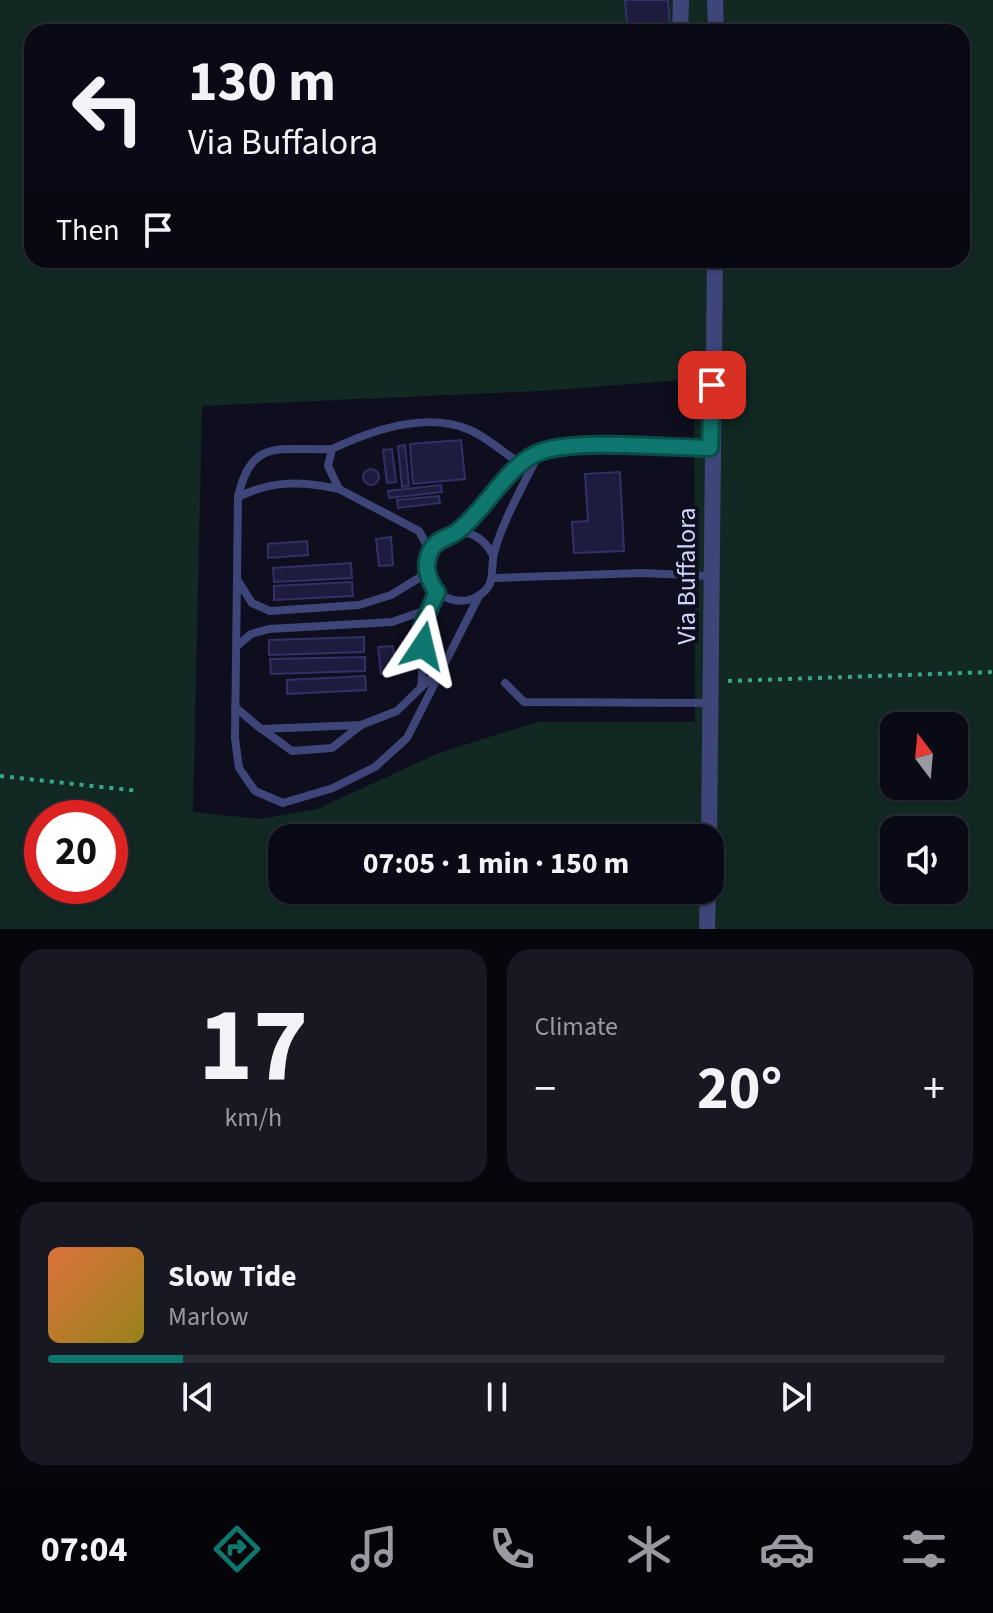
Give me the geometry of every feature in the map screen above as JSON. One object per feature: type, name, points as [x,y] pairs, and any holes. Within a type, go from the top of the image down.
[{"type":"street","points":[[680,24],[681,0]]},
{"type":"street","points":[[715,0],[716,24]]},
{"type":"street","name":"Via Buffalora","points":[[709,824],[710,448],[715,268]]},
{"type":"street","points":[[692,448],[710,448]]},
{"type":"street","points":[[707,929],[708,904]]},
{"type":"lane","points":[[522,465],[472,430],[444,421],[394,427],[358,437],[332,449],[267,452],[252,458],[244,470],[238,497],[235,707],[239,768],[255,791],[283,803],[333,788],[375,767],[407,738],[479,596],[493,578],[493,555],[540,451]]},
{"type":"lane","points":[[479,596],[457,601],[437,592],[427,573],[430,551],[436,542],[457,533],[522,465],[540,451],[565,447],[692,448]]},
{"type":"lane","points":[[332,449],[328,466],[339,489]]},
{"type":"lane","points":[[238,497],[274,483],[308,482],[339,489],[419,531],[430,551]]},
{"type":"lane","points":[[457,533],[479,538],[493,555]]},
{"type":"lane","points":[[237,579],[252,603],[270,611],[359,605],[391,595],[427,573]]},
{"type":"lane","points":[[493,578],[642,573],[709,576]]},
{"type":"lane","points":[[421,688],[424,666],[422,626],[437,592]]},
{"type":"lane","points":[[236,646],[251,634],[269,629],[392,622],[429,609]]},
{"type":"lane","points":[[235,707],[292,751],[332,748],[361,725],[397,711],[448,661]]},
{"type":"lane","points":[[505,683],[524,702],[710,703]]},
{"type":"lane","points":[[261,729],[361,725]]},
{"type":"path","points":[[710,682],[993,672]]},
{"type":"path","points":[[0,776],[139,791]]},
{"type":"green space","points":[[0,0],[993,0],[993,929],[0,929]],"holes":[[[694,379],[695,722],[537,722],[439,753],[317,809],[261,819],[193,812],[202,406],[541,391]]]},
{"type":"building","points":[[625,0],[668,0],[670,24],[627,24]]},
{"type":"building","points":[[461,440],[465,479],[413,484],[410,444]]},
{"type":"building","points":[[405,445],[409,486],[402,487],[398,446]]},
{"type":"building","points":[[392,449],[396,482],[387,483],[383,450]]},
{"type":"building","points":[[371,469],[379,477],[371,485],[363,477]]},
{"type":"building","points":[[620,472],[624,551],[574,553],[572,522],[588,521],[585,474]]},
{"type":"building","points":[[441,485],[442,492],[389,498],[388,491]]},
{"type":"building","points":[[439,496],[440,503],[398,508],[397,500]]},
{"type":"building","points":[[391,537],[393,565],[379,566],[376,539]]},
{"type":"building","points":[[307,541],[308,555],[268,558],[268,544]]},
{"type":"building","points":[[351,563],[352,578],[274,582],[273,568]]},
{"type":"building","points":[[352,582],[353,596],[274,600],[274,586]]},
{"type":"building","points":[[364,637],[364,652],[269,655],[269,640]]},
{"type":"building","points":[[393,646],[396,673],[381,674],[378,647]]},
{"type":"building","points":[[365,657],[365,671],[271,674],[270,659]]},
{"type":"building","points":[[365,676],[366,690],[287,694],[287,680]]},
{"type":"route","points":[[423,646],[422,626],[437,592],[427,573],[427,561],[436,542],[457,533],[522,465],[540,451],[565,447],[710,448],[712,385]]}]
